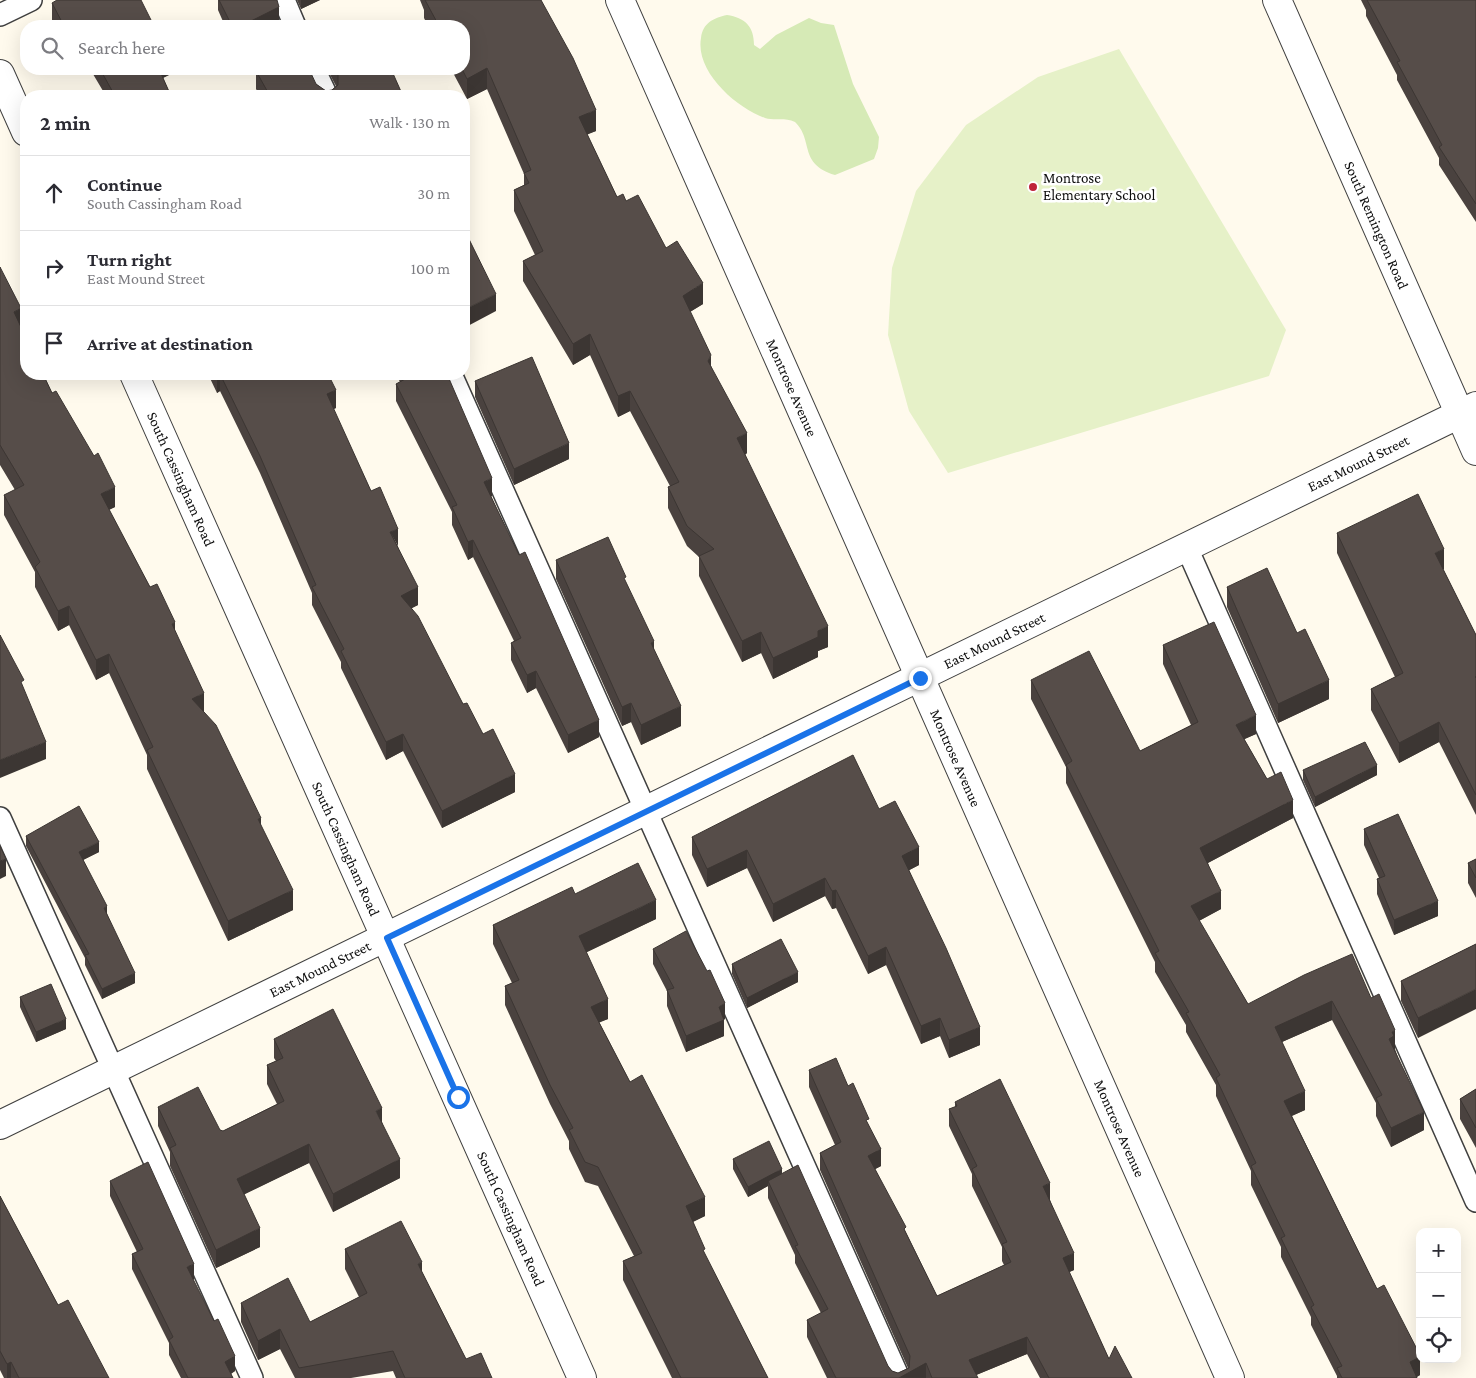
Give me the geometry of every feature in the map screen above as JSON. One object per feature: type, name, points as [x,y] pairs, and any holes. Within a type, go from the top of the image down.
[{"type":"street","name":"Montrose Avenue","points":[[620,0],[1230,1378]]},
{"type":"street","name":"South Remington Road","points":[[1277,0],[1468,410],[1476,451]]},
{"type":"street","points":[[0,74],[20,119]]},
{"type":"street","name":"South Cassingham Road","points":[[137,380],[582,1378]]},
{"type":"street","name":"East Mound Street","points":[[0,1125],[1468,410]]},
{"type":"lane","points":[[0,15],[31,0]]},
{"type":"lane","points":[[284,0],[292,20]]},
{"type":"lane","points":[[317,75],[324,90]]},
{"type":"lane","points":[[454,380],[899,1378]]},
{"type":"lane","points":[[1187,548],[1476,1200]]},
{"type":"lane","points":[[0,818],[252,1378]]},
{"type":"green space","points":[[727,15],[739,18],[747,24],[754,38],[754,45],[760,49],[776,35],[809,18],[821,23],[834,25],[853,84],[879,137],[874,159],[835,175],[823,170],[811,158],[801,129],[795,122],[769,119],[754,113],[742,106],[720,87],[711,76],[705,63],[701,51],[701,38],[706,25],[717,18]]},
{"type":"green space","points":[[1119,49],[1286,330],[1269,376],[948,473],[909,411],[888,335],[892,268],[916,191],[966,125],[1038,77]]},
{"type":"building","points":[[57,0],[141,0],[151,20],[61,20],[52,3]]},
{"type":"building","points":[[219,0],[277,0],[279,7],[253,20],[229,20]]},
{"type":"building","points":[[425,0],[541,0],[573,58],[596,110],[579,117],[617,197],[623,194],[626,201],[638,195],[666,248],[677,241],[703,283],[683,296],[711,355],[708,361],[747,433],[737,438],[828,626],[818,631],[818,637],[773,658],[761,632],[742,641],[699,556],[714,549],[687,526],[668,487],[679,482],[630,391],[618,396],[590,334],[573,344],[523,261],[543,251],[514,190],[529,183],[524,173],[531,170],[487,68],[467,79],[465,75],[470,75],[470,20],[436,20]]},
{"type":"building","points":[[1367,0],[1476,0],[1476,204],[1439,147],[1442,145],[1397,62],[1400,61]]},
{"type":"building","points":[[103,75],[162,75],[168,90],[112,90]]},
{"type":"building","points":[[258,75],[312,75],[316,84],[325,90],[267,90]]},
{"type":"building","points":[[338,75],[394,75],[400,90],[332,90],[338,85]]},
{"type":"building","points":[[470,241],[496,294],[470,307]]},
{"type":"building","points":[[0,267],[20,306],[20,309],[14,312],[20,325],[20,380],[46,380],[52,393],[56,391],[94,456],[98,453],[115,487],[101,494],[150,587],[157,584],[175,622],[172,624],[204,693],[192,699],[216,725],[261,818],[258,819],[293,890],[228,921],[147,750],[153,747],[109,654],[96,660],[69,606],[58,611],[35,567],[40,562],[4,495],[24,485],[0,445]]},
{"type":"building","points":[[532,357],[569,443],[514,469],[475,381]]},
{"type":"building","points":[[223,380],[331,380],[336,390],[327,394],[371,491],[380,487],[398,529],[390,532],[418,587],[401,596],[418,616],[463,704],[467,703],[483,734],[493,729],[515,774],[442,811],[403,734],[386,742],[341,651],[344,649],[312,587],[316,585],[260,456]]},
{"type":"building","points":[[403,380],[450,380],[492,478],[484,482],[519,555],[525,552],[599,720],[568,735],[536,671],[527,675],[511,643],[521,638],[473,540],[468,542],[452,507],[457,505],[396,384]]},
{"type":"building","points":[[1418,494],[1444,549],[1435,553],[1476,635],[1476,795],[1439,722],[1399,743],[1371,689],[1403,673],[1337,533]]},
{"type":"building","points":[[608,537],[626,577],[624,578],[654,641],[651,643],[681,706],[641,725],[631,703],[622,707],[556,560]]},
{"type":"building","points":[[1267,568],[1297,633],[1305,629],[1329,680],[1278,704],[1227,587]]},
{"type":"building","points":[[1214,622],[1256,715],[1236,725],[1267,779],[1281,772],[1293,800],[1200,848],[1221,891],[1191,906],[1248,1004],[1304,975],[1352,954],[1371,998],[1379,994],[1395,1030],[1392,1032],[1394,1036],[1389,1039],[1424,1112],[1391,1128],[1376,1098],[1382,1095],[1332,1001],[1275,1027],[1305,1091],[1284,1101],[1377,1289],[1384,1285],[1416,1347],[1416,1359],[1410,1362],[1417,1378],[1342,1378],[1337,1368],[1342,1366],[1311,1307],[1314,1305],[1281,1238],[1285,1236],[1251,1166],[1256,1163],[1216,1078],[1220,1075],[1186,1013],[1189,1012],[1155,953],[1159,951],[1066,765],[1072,761],[1031,680],[1089,651],[1140,751],[1198,722],[1163,645]]},
{"type":"building","points":[[0,635],[24,680],[21,682],[46,742],[0,760]]},
{"type":"building","points":[[1365,742],[1377,765],[1315,797],[1303,770]]},
{"type":"building","points":[[853,755],[879,809],[895,801],[919,847],[902,856],[946,948],[980,1027],[949,1040],[940,1018],[921,1026],[886,947],[868,956],[836,890],[832,891],[825,878],[773,904],[747,850],[707,869],[692,837]]},
{"type":"building","points":[[79,806],[99,842],[79,852],[107,906],[104,908],[135,973],[102,989],[85,955],[89,954],[26,836]]},
{"type":"building","points":[[1398,814],[1438,901],[1394,920],[1377,879],[1385,876],[1364,829]]},
{"type":"building","points":[[0,846],[6,859],[0,861]]},
{"type":"building","points":[[1476,859],[1476,878],[1468,863]]},
{"type":"building","points":[[638,863],[656,900],[579,936],[608,999],[591,1007],[630,1082],[642,1075],[705,1197],[686,1206],[705,1249],[703,1250],[768,1378],[681,1378],[623,1261],[642,1253],[598,1167],[585,1162],[569,1130],[573,1128],[550,1085],[505,986],[519,980],[493,925],[572,887],[575,894]]},
{"type":"building","points":[[686,931],[707,971],[710,970],[725,1003],[719,1007],[724,1020],[686,1036],[667,990],[674,988],[653,949]]},
{"type":"building","points":[[781,939],[798,972],[747,998],[732,964]]},
{"type":"building","points":[[1476,944],[1476,989],[1418,1018],[1401,981]]},
{"type":"building","points":[[51,984],[66,1019],[36,1032],[20,997]]},
{"type":"building","points":[[333,1009],[382,1108],[376,1111],[400,1159],[333,1194],[309,1144],[237,1179],[260,1228],[216,1250],[170,1148],[176,1145],[158,1107],[198,1087],[220,1130],[223,1131],[284,1101],[267,1065],[283,1058],[274,1039]]},
{"type":"building","points":[[836,1058],[848,1086],[853,1083],[869,1119],[866,1120],[881,1149],[868,1156],[906,1227],[904,1229],[937,1296],[1011,1262],[1002,1244],[1007,1242],[972,1169],[977,1166],[949,1109],[957,1106],[955,1102],[1000,1079],[1050,1183],[1043,1186],[1074,1253],[1063,1258],[1109,1359],[1115,1346],[1132,1378],[1049,1378],[1027,1337],[969,1360],[978,1378],[932,1378],[926,1363],[899,1378],[836,1378],[807,1320],[828,1309],[795,1246],[798,1245],[768,1181],[798,1165],[888,1366],[892,1371],[898,1373],[909,1368],[910,1356],[820,1153],[841,1142],[809,1070]]},
{"type":"building","points":[[1476,1089],[1476,1128],[1460,1099]]},
{"type":"building","points":[[769,1141],[782,1169],[748,1187],[733,1159]]},
{"type":"building","points":[[148,1162],[194,1264],[187,1267],[214,1321],[218,1319],[235,1356],[225,1362],[233,1378],[188,1378],[169,1340],[173,1337],[132,1254],[143,1249],[110,1181]]},
{"type":"building","points":[[0,1196],[58,1305],[68,1300],[109,1378],[19,1378],[11,1362],[7,1364],[0,1351]]},
{"type":"building","points":[[401,1221],[422,1262],[418,1264],[466,1359],[481,1353],[492,1378],[405,1378],[393,1351],[299,1368],[280,1329],[258,1341],[241,1303],[288,1278],[310,1322],[367,1293],[345,1249]]},
{"type":"place","name":"Montrose Elementary School","points":[[1033,187]]},
{"type":"route","points":[[458,1097],[387,938],[920,678]]}]
